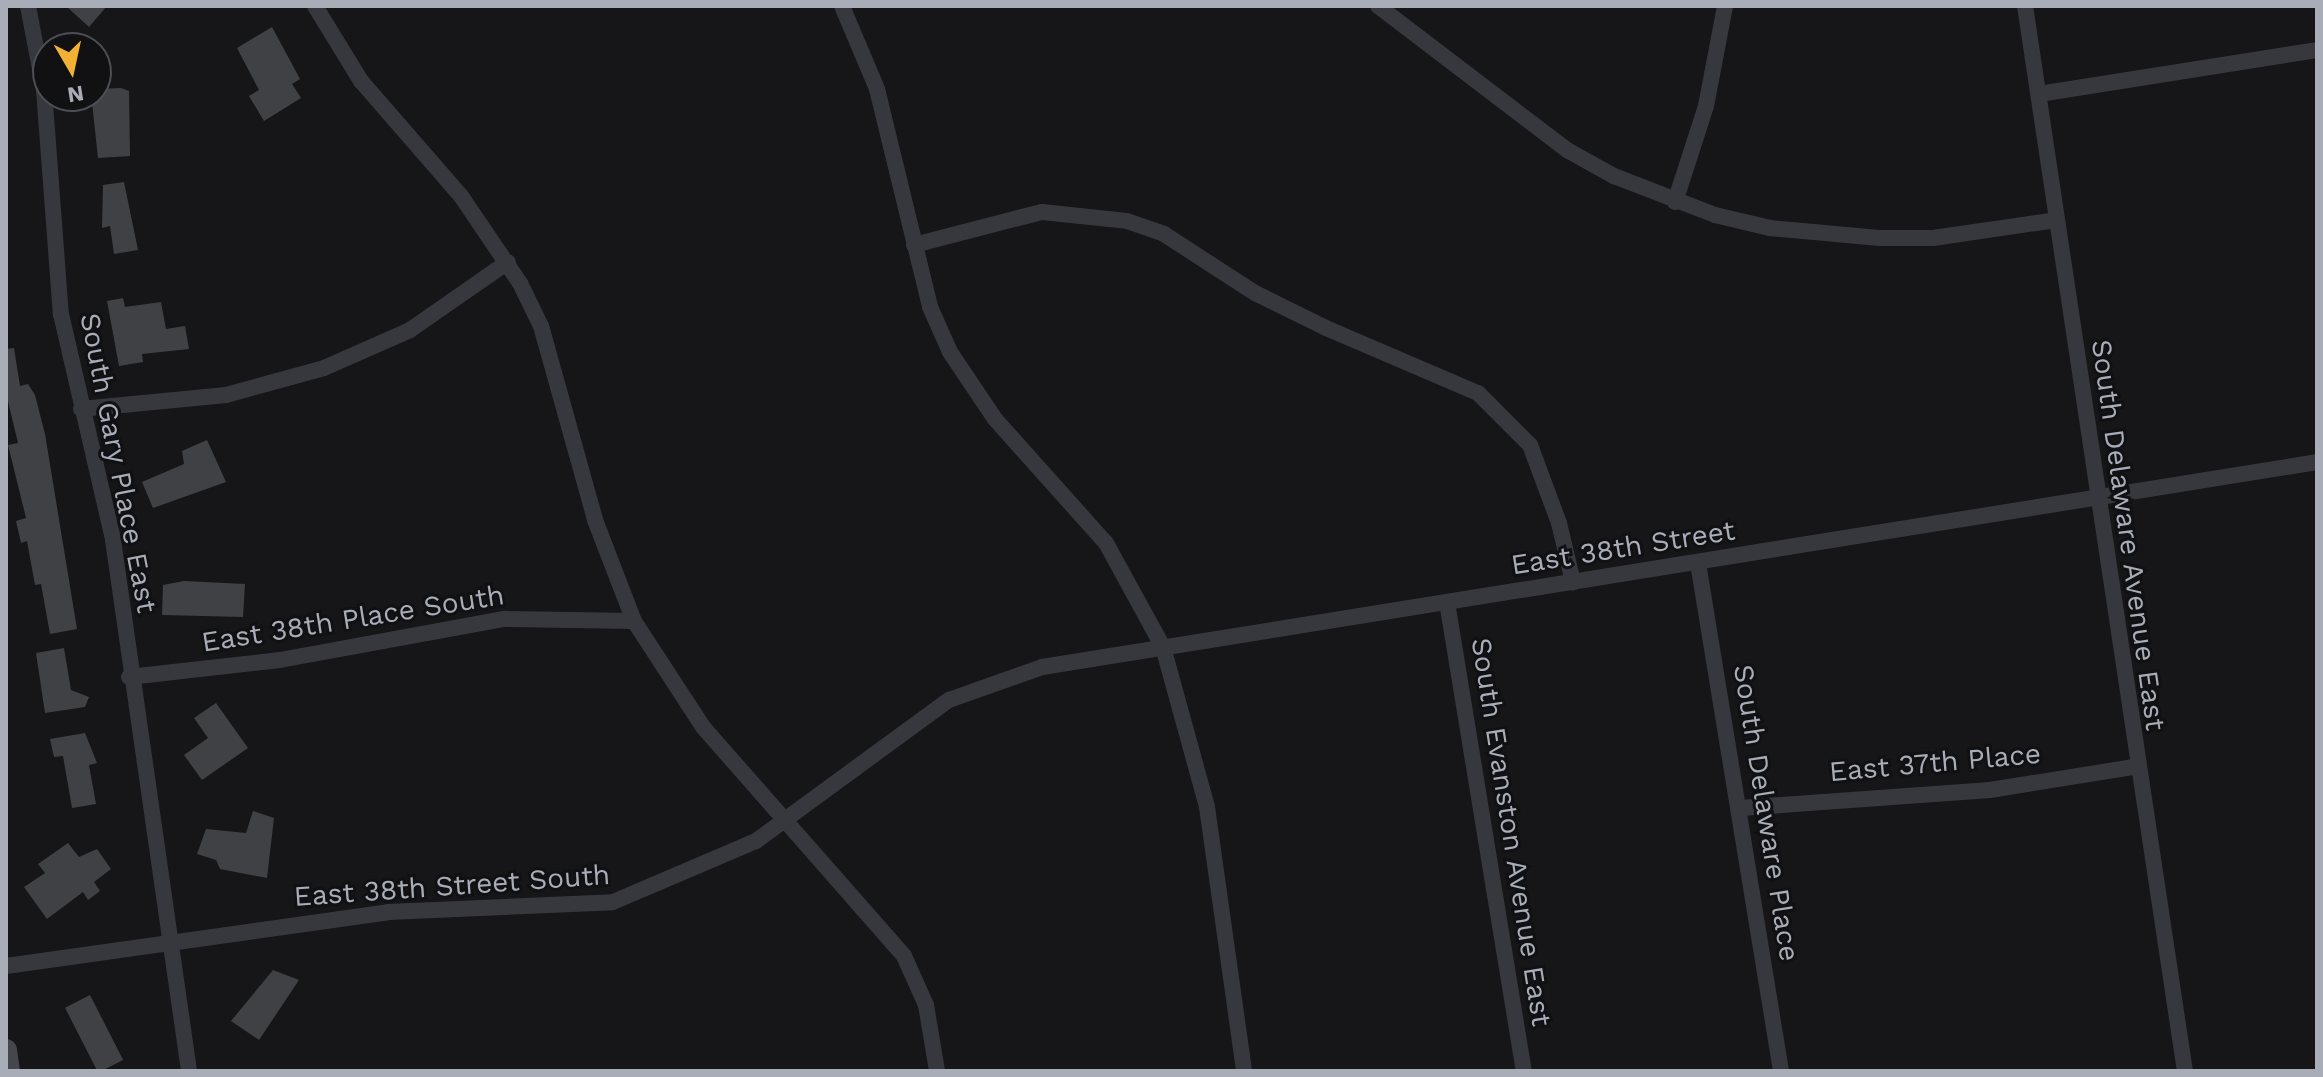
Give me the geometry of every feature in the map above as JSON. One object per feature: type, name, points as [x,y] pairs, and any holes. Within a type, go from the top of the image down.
[{"type":"main road","points":[[6,1050],[9,1071]]},
{"type":"street","name":"South Gary Place East","points":[[28,6],[44,90],[61,314],[113,540],[129,677],[189,1071]]},
{"type":"street","points":[[315,6],[361,81],[461,196],[508,262],[541,326],[595,520],[634,621],[703,727],[904,956],[926,1005],[937,1071]]},
{"type":"street","points":[[842,6],[877,89],[930,307],[968,384],[1106,543],[1163,647],[1207,807],[1244,1071]]},
{"type":"street","points":[[1378,6],[1567,150],[1675,202],[1770,228],[1880,238],[2056,220]]},
{"type":"street","points":[[1675,202],[1706,106],[1725,6]]},
{"type":"street","name":"South Delaware Avenue East","points":[[2025,6],[2134,767],[2185,1071]]},
{"type":"street","points":[[2039,94],[2317,50]]},
{"type":"street","points":[[914,245],[1042,212],[1127,221],[1164,234],[1255,293],[1326,328],[1478,393],[1530,445],[1559,523],[1573,582]]},
{"type":"street","points":[[81,409],[226,395],[324,368],[410,330],[508,262]]},
{"type":"street","name":"East 38th Street","points":[[943,704],[1013,673],[2317,462]]},
{"type":"street","name":"South Delaware Place","points":[[1698,563],[1781,1071]]},
{"type":"street","name":"South Evanston Avenue East","points":[[1447,602],[1524,1071]]},
{"type":"street","name":"East 38th Place South","points":[[129,677],[280,660],[504,619],[634,621]]},
{"type":"street","name":"East 38th Street South","points":[[6,966],[169,939],[388,912],[613,902],[756,841],[943,704]]},
{"type":"street","name":"East 37th Place","points":[[1740,808],[1990,790],[2134,767]]},
{"type":"building","points":[[66,6],[107,6],[89,27]]},
{"type":"building","points":[[272,27],[300,79],[292,84],[301,98],[264,121],[249,96],[259,90],[237,48]]},
{"type":"building","points":[[112,88],[129,91],[130,156],[98,158],[93,112],[112,112]]},
{"type":"building","points":[[124,182],[138,250],[114,254],[110,226],[102,228],[103,185]]},
{"type":"building","points":[[123,298],[125,307],[161,302],[166,329],[185,326],[189,349],[142,354],[143,362],[119,366],[107,301]]},
{"type":"building","points":[[14,348],[20,386],[28,384],[35,395],[45,434],[77,629],[50,634],[41,584],[35,585],[27,541],[21,543],[16,521],[26,518],[8,445],[18,443],[6,393],[6,349]]},
{"type":"building","points":[[207,440],[226,482],[153,508],[142,482],[184,464],[182,451]]},
{"type":"building","points":[[184,581],[245,584],[243,617],[162,615],[163,585]]},
{"type":"building","points":[[64,648],[71,690],[89,697],[85,707],[45,713],[36,653]]},
{"type":"building","points":[[216,703],[248,748],[202,780],[184,755],[208,738],[194,718]]},
{"type":"building","points":[[85,733],[97,763],[89,765],[96,804],[72,808],[63,756],[54,757],[50,739]]},
{"type":"building","points":[[253,811],[274,818],[267,878],[220,869],[216,860],[197,854],[206,829],[246,833]]},
{"type":"building","points":[[68,843],[79,857],[97,849],[111,869],[94,882],[100,891],[88,900],[83,892],[47,919],[24,887],[45,873],[38,864]]},
{"type":"building","points":[[273,970],[299,980],[259,1040],[231,1021]]},
{"type":"building","points":[[90,995],[123,1060],[97,1071],[65,1008]]}]
